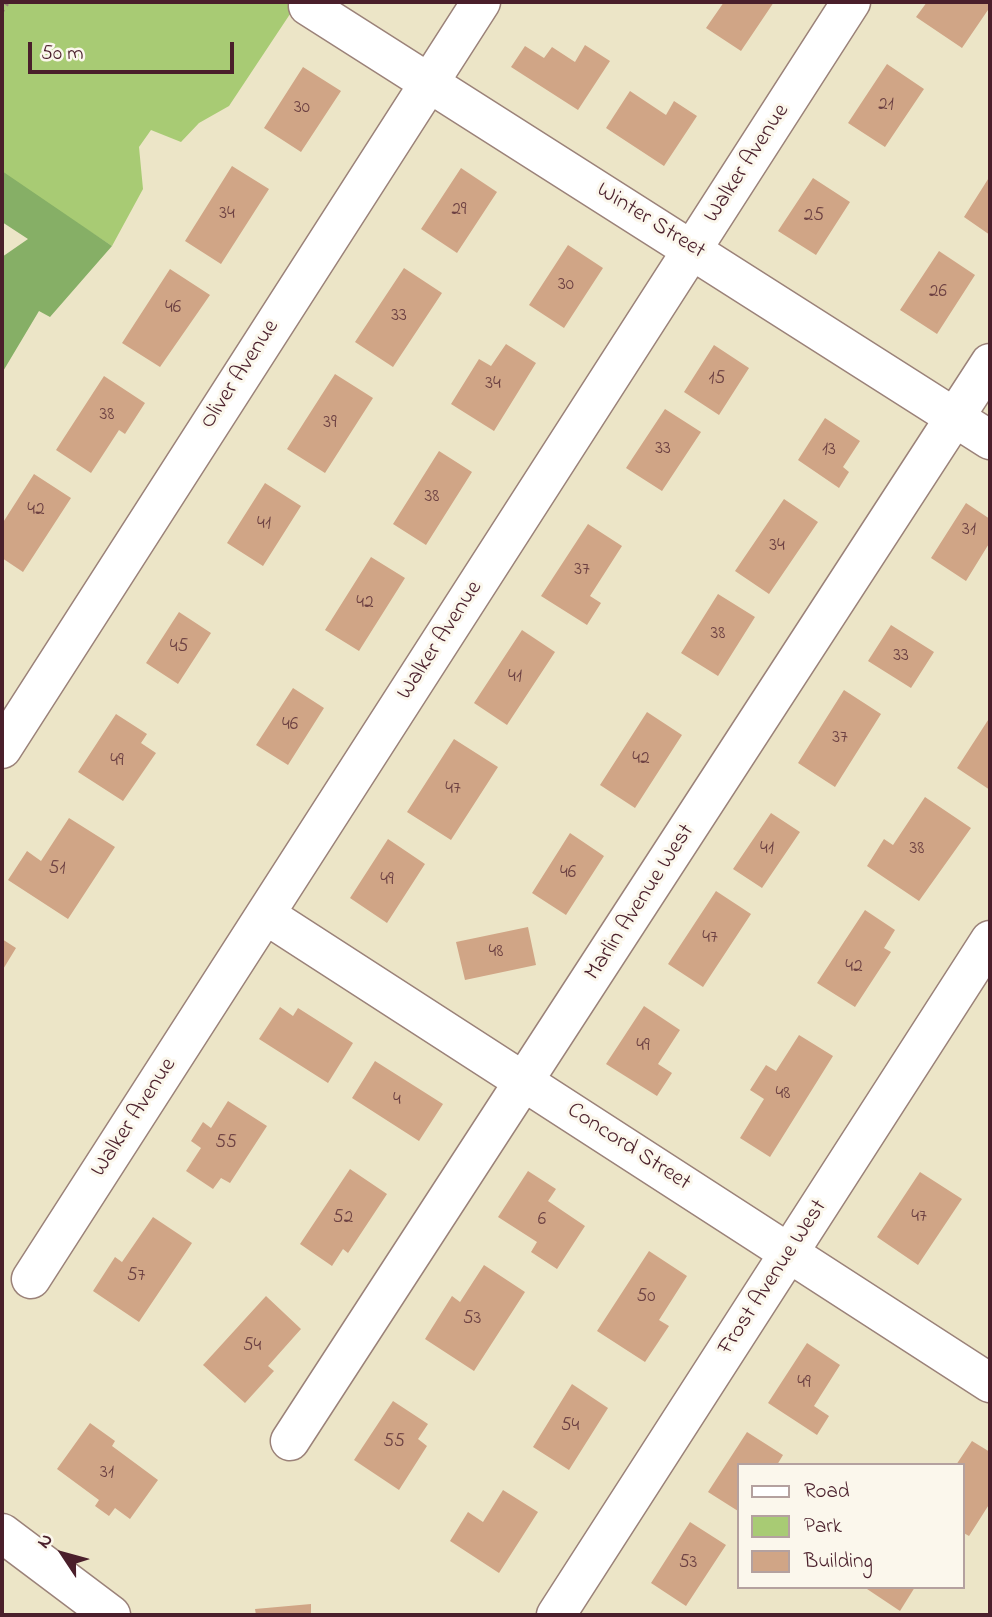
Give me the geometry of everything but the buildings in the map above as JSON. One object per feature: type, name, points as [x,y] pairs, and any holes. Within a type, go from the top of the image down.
[{"type":"street","name":"Oliver Avenue","points":[[2,749],[481,2]]},
{"type":"street","name":"Walker Avenue","points":[[31,1279],[851,2]]},
{"type":"street","name":"Winter Street","points":[[308,6],[990,440]]},
{"type":"street","name":"Marlin Avenue West","points":[[290,1441],[990,363]]},
{"type":"street","name":"Concord Street","points":[[265,915],[990,1383]]},
{"type":"street","name":"Frost Avenue West","points":[[556,1615],[990,940]]},
{"type":"street","points":[[2,1533],[111,1615]]},
{"type":"path","points":[[2,11],[8,2]]},
{"type":"green space","points":[[2,2],[298,2],[229,106],[199,123],[181,142],[151,130],[139,147],[143,189],[112,246],[2,174]]},
{"type":"green space","points":[[2,171],[112,246],[50,317],[39,311],[2,373],[2,257],[28,239],[2,222]]}]
